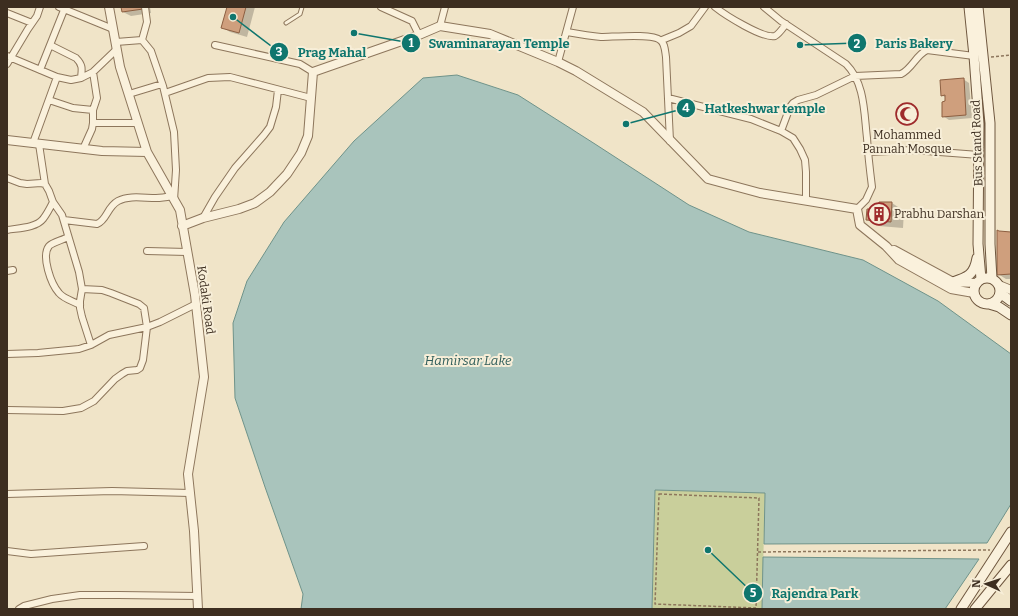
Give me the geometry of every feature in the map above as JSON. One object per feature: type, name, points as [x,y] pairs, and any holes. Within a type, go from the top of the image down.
[{"type":"main road","name":"Bus Stand Road","points":[[969,7],[990,123],[990,244],[997,286]]},
{"type":"main road","name":"Bus Stand Road","points":[[978,7],[979,281]]},
{"type":"main road","name":"Bus Stand Road","points":[[953,282],[966,277],[975,267],[978,244]]},
{"type":"main road","points":[[1011,301],[988,278],[979,281],[974,289],[975,297],[981,303],[999,307],[1011,315]]},
{"type":"main road","points":[[989,304],[996,301],[997,286]]},
{"type":"main road","points":[[961,609],[1011,532]]},
{"type":"main road","points":[[975,609],[1011,565]]},
{"type":"street","points":[[7,64],[9,57],[37,16],[40,7]]},
{"type":"street","name":"Kodaki Road","points":[[109,7],[120,67],[147,152],[180,210],[196,304],[204,377],[188,474],[194,531],[198,609]]},
{"type":"street","points":[[142,40],[147,22],[145,7]]},
{"type":"street","points":[[381,7],[412,21],[419,35]]},
{"type":"street","points":[[440,26],[445,7]]},
{"type":"street","points":[[558,62],[573,7]]},
{"type":"street","points":[[567,32],[600,37],[653,36],[662,40],[691,26],[704,7]]},
{"type":"street","points":[[715,7],[736,22],[768,36],[776,36],[786,24]]},
{"type":"street","points":[[764,7],[786,24],[846,64],[855,76],[863,100],[872,187],[866,200],[858,209],[860,225],[886,246],[899,260],[951,289],[974,293]]},
{"type":"street","points":[[40,70],[50,45],[61,8],[113,29]]},
{"type":"street","points":[[7,13],[32,23]]},
{"type":"street","points":[[313,72],[419,35],[440,26],[490,34],[576,71],[643,112],[708,179],[760,193],[858,209]]},
{"type":"street","points":[[9,57],[57,77],[71,80],[81,78],[93,72],[116,46],[142,40]]},
{"type":"street","points":[[64,220],[97,224],[101,222],[113,205],[122,200],[137,198],[173,198],[176,170],[174,132],[162,84],[150,51],[142,40]]},
{"type":"street","points":[[662,40],[666,57],[670,141]]},
{"type":"street","points":[[50,45],[79,61],[82,65],[81,78]]},
{"type":"street","points":[[216,46],[300,64],[313,72]]},
{"type":"street","points":[[781,131],[790,107],[798,100],[816,96],[855,76],[900,74],[905,72],[922,53],[927,50],[979,57]]},
{"type":"street","points":[[83,149],[93,123],[93,110],[96,98],[93,72]]},
{"type":"street","points":[[182,226],[203,218],[240,209],[255,203],[270,192],[287,174],[301,154],[308,136],[313,72]]},
{"type":"street","points":[[57,77],[36,144],[45,184],[64,220],[79,272],[82,289],[80,305],[82,317],[91,345]]},
{"type":"street","points":[[165,93],[208,78],[230,78],[311,98]]},
{"type":"street","points":[[129,94],[162,84]]},
{"type":"street","points":[[203,218],[215,197],[235,168],[270,127],[276,107],[278,90]]},
{"type":"street","points":[[668,98],[751,119],[781,131],[793,138],[805,160],[806,200]]},
{"type":"street","points":[[49,100],[73,108],[93,110]]},
{"type":"street","points":[[93,123],[138,123]]},
{"type":"street","points":[[7,140],[102,151],[147,152]]},
{"type":"street","points":[[868,152],[913,150],[979,154]]},
{"type":"street","points":[[7,178],[20,183],[27,184],[41,182],[45,184]]},
{"type":"street","points":[[7,230],[39,223],[54,202]]},
{"type":"street","points":[[68,237],[48,247],[46,261],[54,287],[67,299],[80,305]]},
{"type":"street","points":[[886,246],[953,282],[979,281]]},
{"type":"street","points":[[147,250],[187,252]]},
{"type":"street","points":[[997,286],[1011,290]]},
{"type":"street","points":[[7,410],[63,411],[81,408],[94,400],[122,374],[127,371],[137,370],[140,368],[143,360],[147,326],[144,308],[139,304],[112,293],[102,290],[82,289]]},
{"type":"street","points":[[7,354],[68,351],[79,349],[91,345],[109,335],[160,322],[196,304]]},
{"type":"street","points":[[7,494],[112,491],[190,493]]},
{"type":"street","points":[[7,551],[31,554],[144,546]]},
{"type":"street","points":[[19,609],[24,606],[52,599],[80,595],[198,596]]},
{"type":"lane","points":[[286,23],[300,14],[302,7]]},
{"type":"path","points":[[979,57],[1011,55]]},
{"type":"path","points":[[659,494],[759,498],[758,552],[756,608],[655,604],[659,494]]},
{"type":"path","points":[[758,552],[1000,550]]},
{"type":"green space","points":[[655,490],[765,493],[762,609],[652,609]]},
{"type":"water","name":"Hamirsar Lake","points":[[457,75],[518,95],[689,205],[749,232],[863,260],[938,301],[1011,354],[1011,504],[987,543],[764,544],[765,493],[655,490],[652,609],[301,609],[303,594],[235,398],[233,323],[247,281],[284,222],[354,141],[423,78]]},
{"type":"water","points":[[763,557],[979,559],[945,609],[762,609]]},
{"type":"building","points":[[121,7],[143,7],[143,9],[122,12]]},
{"type":"building","points":[[227,7],[246,7],[239,33],[221,28]]},
{"type":"building","points":[[964,78],[966,115],[942,117],[942,102],[945,101],[945,95],[941,96],[940,80]]},
{"type":"building","name":"Prabhu Darshan","points":[[879,202],[892,202],[891,222],[866,220],[867,209],[878,209]]},
{"type":"building","points":[[997,230],[1011,232],[1011,274],[997,275]]},
{"type":"place","name":"Prag Mahal","points":[[233,17]]},
{"type":"place","name":"Swaminarayan Temple","points":[[354,33]]},
{"type":"place","name":"Paris Bakery","points":[[800,45]]},
{"type":"place","name":"Mohammed Pannah Mosque","points":[[907,114]]},
{"type":"place","name":"Hatkeshwar temple","points":[[626,124]]},
{"type":"place","name":"Prabhu Darshan","points":[[879,214]]},
{"type":"place","name":"Rajendra Park","points":[[708,550]]}]
